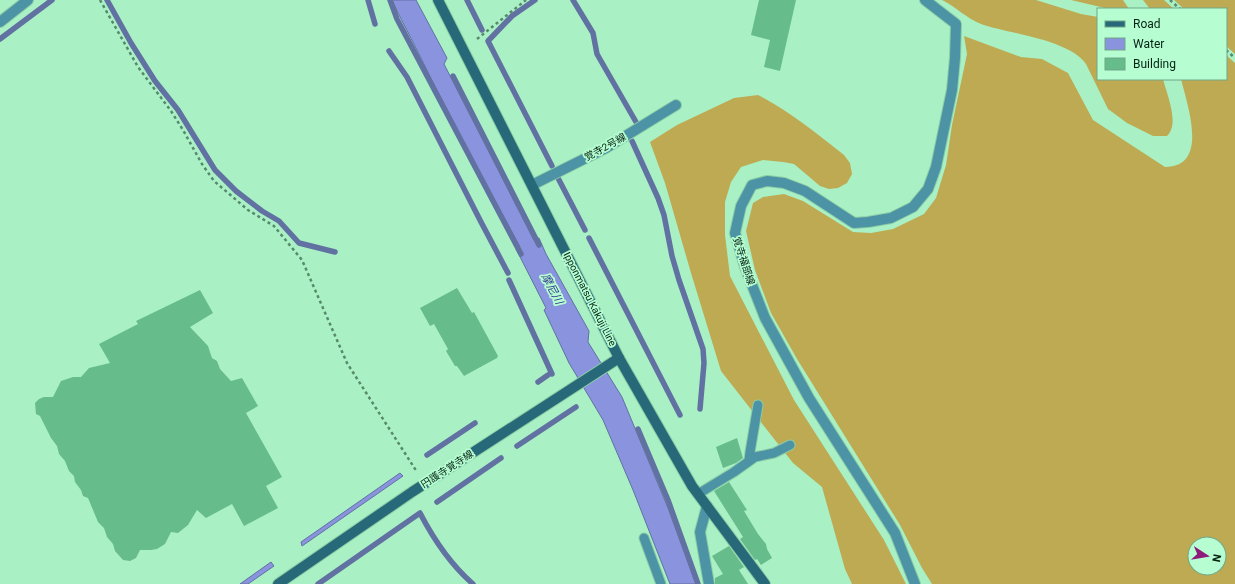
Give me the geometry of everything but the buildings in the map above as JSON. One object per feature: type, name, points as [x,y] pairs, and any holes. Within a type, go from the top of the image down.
[{"type":"main road","name":"Ipponmatsu Kakuji Line","points":[[438,0],[619,358],[680,466],[698,494],[765,584]]},
{"type":"main road","name":"円護寺覚寺線","points":[[278,584],[423,484],[619,358]]},
{"type":"street","points":[[0,22],[28,0]]},
{"type":"street","name":"覚寺福部線","points":[[915,584],[895,533],[813,404],[765,318],[745,267],[735,233],[741,206],[752,185],[767,181],[784,183],[805,191],[854,223],[891,218],[913,207],[928,189],[936,167],[952,90],[956,58],[956,24],[925,0]]},
{"type":"street","name":"覚寺2号線","points":[[532,185],[606,148],[676,105]]},
{"type":"street","points":[[707,506],[700,532],[709,584]]},
{"type":"lane","points":[[749,461],[758,405]]},
{"type":"lane","points":[[698,494],[755,457],[774,454],[790,445]]},
{"type":"lane","points":[[644,538],[661,584]]},
{"type":"path","points":[[100,0],[138,66],[175,117],[202,164],[214,181],[248,210],[274,226],[302,260],[347,363],[423,484]]},
{"type":"path","points":[[477,39],[526,0]]},
{"type":"path","points":[[1170,0],[1179,8]]},
{"type":"path","points":[[1227,51],[1235,58]]},
{"type":"shaded area","points":[[942,0],[1036,0],[1081,14],[1097,17],[1097,80],[1163,80],[1173,117],[1171,131],[1167,136],[1153,136],[1127,123],[1108,109],[1086,64],[1066,49],[1037,38],[981,24]]},
{"type":"shaded area","points":[[1071,0],[1123,0],[1128,8],[1105,8]]},
{"type":"shaded area","points":[[1143,0],[1164,0],[1173,8],[1149,8]]},
{"type":"shaded area","points":[[1174,0],[1235,0],[1235,54],[1227,47],[1227,8],[1183,8]]},
{"type":"shaded area","points":[[964,36],[1021,57],[1042,59],[1068,73],[1093,120],[1165,167],[1179,164],[1187,157],[1191,146],[1192,132],[1190,118],[1181,80],[1227,80],[1227,56],[1235,63],[1235,584],[932,584],[900,525],[797,359],[771,313],[755,270],[746,231],[753,203],[763,197],[784,194],[803,201],[853,232],[871,233],[893,229],[924,214],[936,198],[946,165],[952,125],[967,54]]},
{"type":"shaded area","points":[[758,95],[791,115],[844,155],[850,163],[852,174],[847,183],[838,188],[829,189],[820,186],[794,164],[763,160],[741,167],[731,182],[725,202],[725,235],[730,276],[794,400],[884,540],[906,584],[852,584],[845,569],[822,487],[793,463],[721,371],[665,183],[650,142],[677,125],[734,98]]},
{"type":"water","name":"摩尼川","points":[[392,0],[416,0],[447,58],[444,64],[534,240],[539,238],[546,254],[589,331],[588,342],[622,397],[668,508],[696,584],[670,584],[633,490],[603,420],[569,363],[544,310],[546,308],[516,249],[520,247],[455,126]]},
{"type":"water","points":[[400,473],[403,476],[302,546],[301,542]]},
{"type":"water","points":[[271,562],[274,566],[248,584],[240,584]]},
{"type":"waterway","points":[[0,39],[52,0]]},
{"type":"waterway","points":[[107,0],[131,43],[155,81],[178,110],[215,170],[236,191],[262,211],[279,221],[299,243],[335,252]]},
{"type":"waterway","points":[[368,0],[375,24]]},
{"type":"waterway","points":[[390,0],[397,19],[521,254]]},
{"type":"waterway","points":[[467,0],[482,30]]},
{"type":"waterway","points":[[535,0],[512,16],[488,41],[552,166]]},
{"type":"waterway","points":[[573,0],[593,33],[597,54],[636,122]]},
{"type":"waterway","points":[[389,51],[407,77],[508,273]]},
{"type":"waterway","points":[[453,76],[539,245]]},
{"type":"waterway","points":[[632,141],[658,198],[664,215],[672,256],[703,349],[704,363],[700,409]]},
{"type":"waterway","points":[[558,178],[585,230]]},
{"type":"waterway","points":[[589,238],[680,415]]},
{"type":"waterway","points":[[509,280],[552,374]]},
{"type":"waterway","points":[[538,382],[548,375]]},
{"type":"waterway","points":[[517,446],[576,407]]},
{"type":"waterway","points":[[427,455],[475,423]]},
{"type":"waterway","points":[[638,429],[668,500],[698,584]]},
{"type":"waterway","points":[[437,502],[501,458]]},
{"type":"waterway","points":[[318,584],[420,513],[443,551],[473,584]]}]
